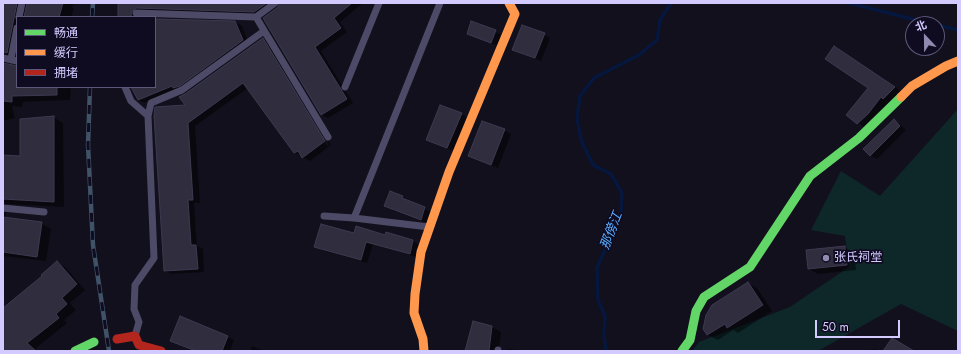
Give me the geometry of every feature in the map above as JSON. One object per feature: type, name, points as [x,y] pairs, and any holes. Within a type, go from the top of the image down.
[{"type":"street","points":[[424,351],[423,339],[414,313],[421,252],[449,172],[515,14],[509,3]]},
{"type":"street","points":[[682,351],[690,340],[696,311],[704,297],[750,267],[810,176],[859,138],[912,86],[946,66],[958,61]]},
{"type":"street","points":[[117,339],[135,336],[139,345],[161,351]]},
{"type":"street","points":[[75,351],[94,342]]},
{"type":"lane","points":[[19,16],[22,3]]},
{"type":"lane","points":[[136,13],[256,17],[275,3]]},
{"type":"lane","points":[[345,87],[379,3]]},
{"type":"lane","points":[[354,218],[440,3]]},
{"type":"lane","points":[[256,17],[328,137]]},
{"type":"lane","points":[[135,336],[139,322],[134,309],[135,285],[154,258],[148,116],[152,103],[182,90],[264,31]]},
{"type":"lane","points":[[3,58],[14,60],[16,39]]},
{"type":"lane","points":[[125,88],[131,101],[148,116]]},
{"type":"lane","points":[[3,208],[44,212]]},
{"type":"lane","points":[[324,216],[430,227]]},
{"type":"green space","points":[[958,109],[958,331],[901,304],[818,351],[692,351],[699,342],[790,307],[849,267],[845,236],[811,230],[841,171],[880,196]]},
{"type":"building","points":[[3,3],[17,3],[7,53],[3,52]]},
{"type":"building","points":[[27,3],[63,3],[59,16],[24,16]]},
{"type":"building","points":[[118,3],[267,3],[254,12],[136,8],[132,11],[132,16],[118,16]]},
{"type":"building","points":[[280,3],[352,3],[334,18],[341,28],[315,47],[347,99],[321,115],[263,18],[278,7]]},
{"type":"building","points":[[156,19],[235,21],[243,40],[180,86],[173,88],[172,86],[138,100],[132,88],[156,88]]},
{"type":"building","points":[[471,21],[496,30],[491,43],[467,34]]},
{"type":"building","points":[[522,25],[545,33],[535,58],[512,50]]},
{"type":"building","points":[[263,38],[325,141],[302,158],[298,151],[294,153],[243,83],[188,123],[193,200],[188,200],[191,245],[196,245],[198,269],[164,271],[154,116],[155,107],[185,105],[179,97]]},
{"type":"building","points":[[834,46],[895,87],[883,99],[881,97],[868,114],[857,124],[846,115],[868,88],[825,59]]},
{"type":"building","points":[[3,63],[16,66],[16,88],[57,88],[57,95],[12,96],[12,102],[3,101]]},
{"type":"building","points":[[440,105],[462,113],[447,148],[426,140]]},
{"type":"building","points":[[54,116],[54,202],[3,199],[3,155],[20,156],[20,119]]},
{"type":"building","points":[[894,119],[900,126],[870,156],[863,149]]},
{"type":"building","points":[[482,121],[505,129],[491,165],[468,156]]},
{"type":"building","points":[[390,191],[403,196],[402,198],[425,207],[421,220],[384,206]]},
{"type":"building","points":[[3,217],[42,222],[37,257],[3,252]]},
{"type":"building","points":[[321,224],[354,233],[356,226],[385,235],[386,232],[413,240],[410,254],[366,242],[361,260],[314,247]]},
{"type":"building","name":"张氏祠堂","points":[[845,246],[847,265],[808,269],[806,250]]},
{"type":"building","points":[[57,261],[77,284],[62,298],[67,304],[56,314],[59,318],[27,343],[36,351],[3,351],[3,308],[42,276],[41,275]]},
{"type":"building","points":[[748,282],[763,305],[727,328],[725,324],[707,335],[703,329],[706,315],[712,305]]},
{"type":"building","points":[[180,316],[228,336],[222,351],[196,351],[170,341]]},
{"type":"building","points":[[473,321],[492,326],[489,351],[465,351]]},
{"type":"building","points":[[892,338],[914,351],[883,351]]},
{"type":"waterway","name":"那傍江","points":[[606,351],[604,336],[605,316],[598,300],[597,268],[621,212],[622,193],[611,174],[593,165],[581,140],[577,118],[580,96],[594,78],[639,55],[657,40],[660,20],[671,3]]},
{"type":"waterway","name":"那傍江","points":[[849,3],[905,17]]},
{"type":"waterway","name":"那傍江","points":[[945,27],[958,30]]},
{"type":"railway","points":[[92,16],[93,3]]},
{"type":"railway","points":[[90,88],[88,145],[93,245],[109,351]]},
{"type":"traffic: fast","points":[[682,351],[690,340],[696,311],[704,297],[750,267],[810,176],[859,138],[901,97]]},
{"type":"traffic: fast","points":[[75,351],[94,342]]},
{"type":"traffic: slow","points":[[424,351],[423,339],[414,313],[421,252],[449,172],[515,14],[509,3]]},
{"type":"traffic: slow","points":[[901,97],[912,86],[946,66],[958,61]]},
{"type":"traffic: jam","points":[[117,339],[135,336],[139,345],[161,351]]},
{"type":"place","name":"张氏祠堂","points":[[826,258]]}]
